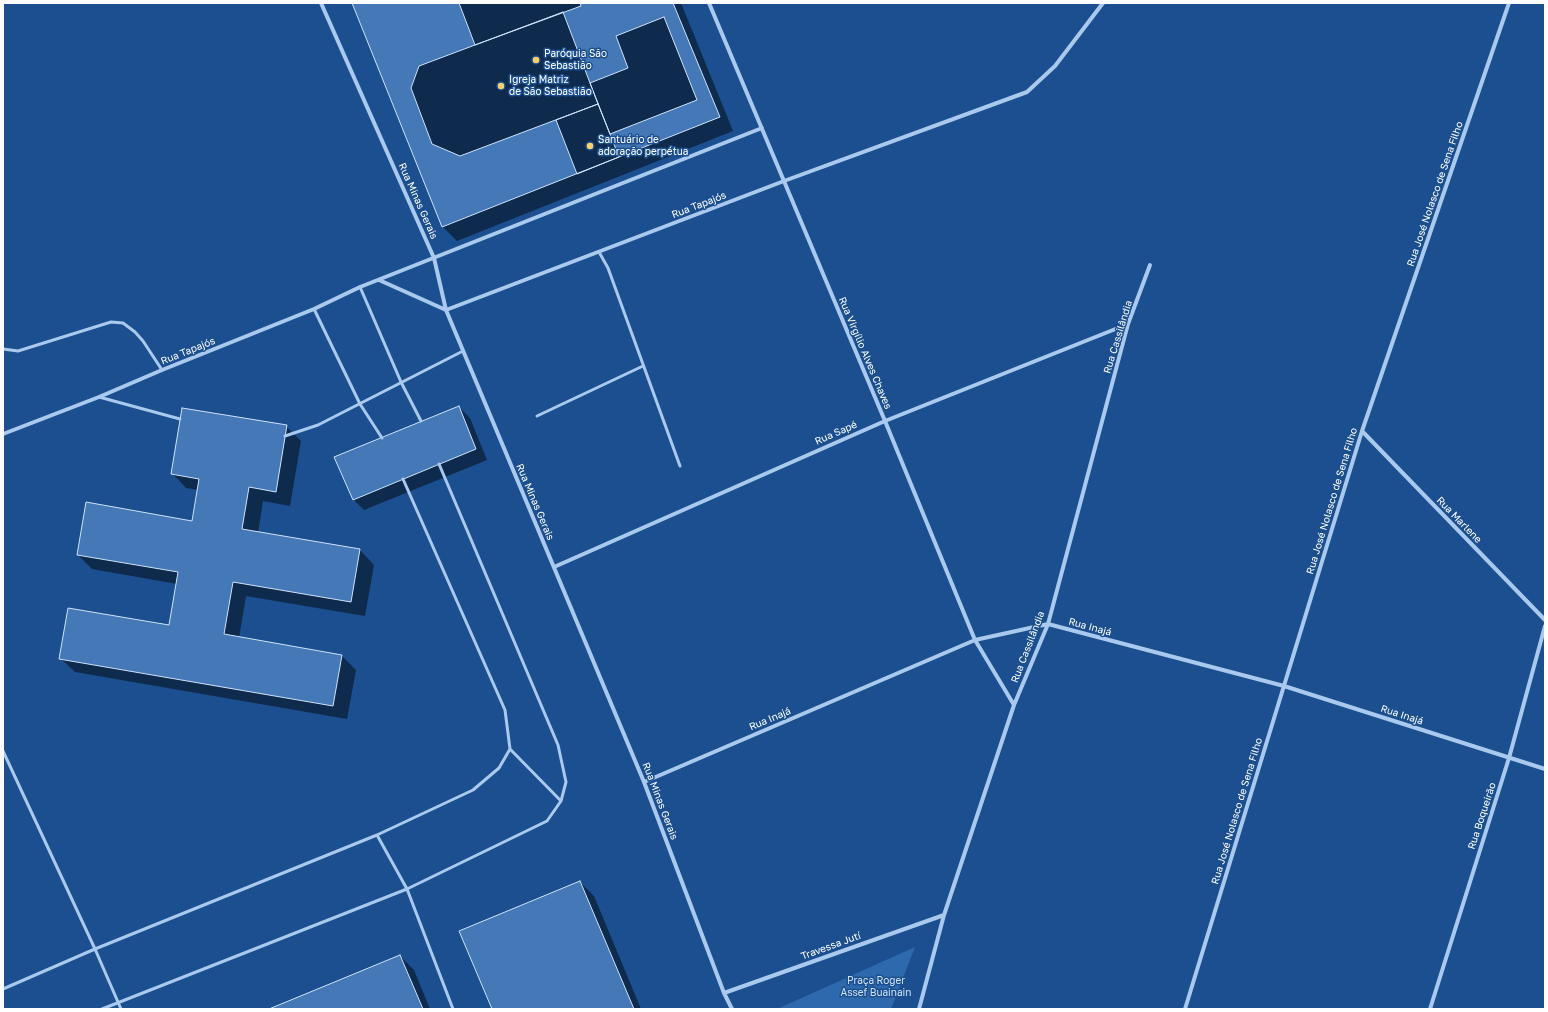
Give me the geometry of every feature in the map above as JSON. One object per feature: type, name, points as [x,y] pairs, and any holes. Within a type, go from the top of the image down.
[{"type":"street","name":"Rua Minas Gerais","points":[[322,3],[434,258],[446,310],[644,782],[724,993],[732,1009]]},
{"type":"street","name":"Rua Virgílio Alves Chaves","points":[[709,3],[885,421],[975,640],[1014,705]]},
{"type":"street","name":"Rua Tapajós","points":[[446,310],[784,181],[1027,92],[1055,66],[1103,3]]},
{"type":"street","name":"Rua José Nolasco de Sena Filho","points":[[1185,1009],[1362,431],[1508,3]]},
{"type":"street","name":"Rua Tapajós","points":[[3,434],[99,397],[314,309],[360,287],[762,128]]},
{"type":"street","name":"Rua Cassilândia","points":[[919,1009],[944,915],[1014,705],[1048,624],[1128,324],[1150,265]]},
{"type":"street","points":[[379,280],[446,310]]},
{"type":"street","name":"Rua Sapé","points":[[554,567],[885,421],[1128,324]]},
{"type":"street","name":"Rua Marlene","points":[[1362,431],[1545,620]]},
{"type":"street","name":"Rua Inajá","points":[[644,782],[975,640],[1048,624],[1284,686],[1545,769]]},
{"type":"street","name":"Rua Boqueirão","points":[[1430,1009],[1509,758],[1545,626]]},
{"type":"street","name":"Travessa Jutí","points":[[724,993],[944,915]]},
{"type":"lane","points":[[599,252],[608,268],[680,466]]},
{"type":"lane","points":[[360,287],[401,382],[421,421]]},
{"type":"lane","points":[[314,309],[360,404],[382,438]]},
{"type":"lane","points":[[3,349],[18,351],[111,322],[122,323],[136,332],[144,341],[162,370]]},
{"type":"lane","points":[[285,436],[318,425],[463,351]]},
{"type":"lane","points":[[537,416],[643,366]]},
{"type":"lane","points":[[99,397],[180,418]]},
{"type":"lane","points":[[102,1009],[408,889],[547,821],[561,801],[566,782],[558,745],[439,464]]},
{"type":"lane","points":[[3,988],[376,835],[473,790],[499,768],[510,748],[506,710],[403,479]]},
{"type":"lane","points":[[510,748],[561,801]]},
{"type":"lane","points":[[3,751],[95,949],[121,1009]]},
{"type":"lane","points":[[376,835],[408,889],[453,1009]]},
{"type":"green space","name":"Praça Roger Assef Buainain","points":[[915,947],[891,1009],[777,1009]]},
{"type":"building","name":"Paróquia São Sebastião","points":[[352,3],[673,3],[720,117],[442,227]]},
{"type":"building","points":[[459,3],[580,3],[581,6],[475,45]]},
{"type":"building","name":"Igreja Matriz de São Sebastião","points":[[563,12],[598,104],[460,156],[432,144],[411,88],[419,66]]},
{"type":"building","points":[[664,17],[697,100],[610,134],[590,83],[628,68],[616,36]]},
{"type":"building","name":"Santuário de adoração perpétua","points":[[598,104],[619,157],[577,174],[556,120]]},
{"type":"building","points":[[459,406],[476,449],[353,500],[334,457]]},
{"type":"building","points":[[182,408],[287,425],[276,492],[249,487],[242,529],[360,549],[351,602],[233,582],[224,634],[342,655],[333,706],[59,659],[68,608],[169,625],[178,572],[77,555],[86,502],[192,521],[199,479],[171,474]]},
{"type":"building","points":[[580,881],[634,1009],[492,1009],[459,931]]},
{"type":"building","points":[[400,955],[423,1009],[269,1009]]},
{"type":"place","name":"Paróquia São Sebastião","points":[[536,60]]},
{"type":"place","name":"Igreja Matriz de São Sebastião","points":[[501,86]]},
{"type":"place","name":"Santuário de adoração perpétua","points":[[590,146]]}]
